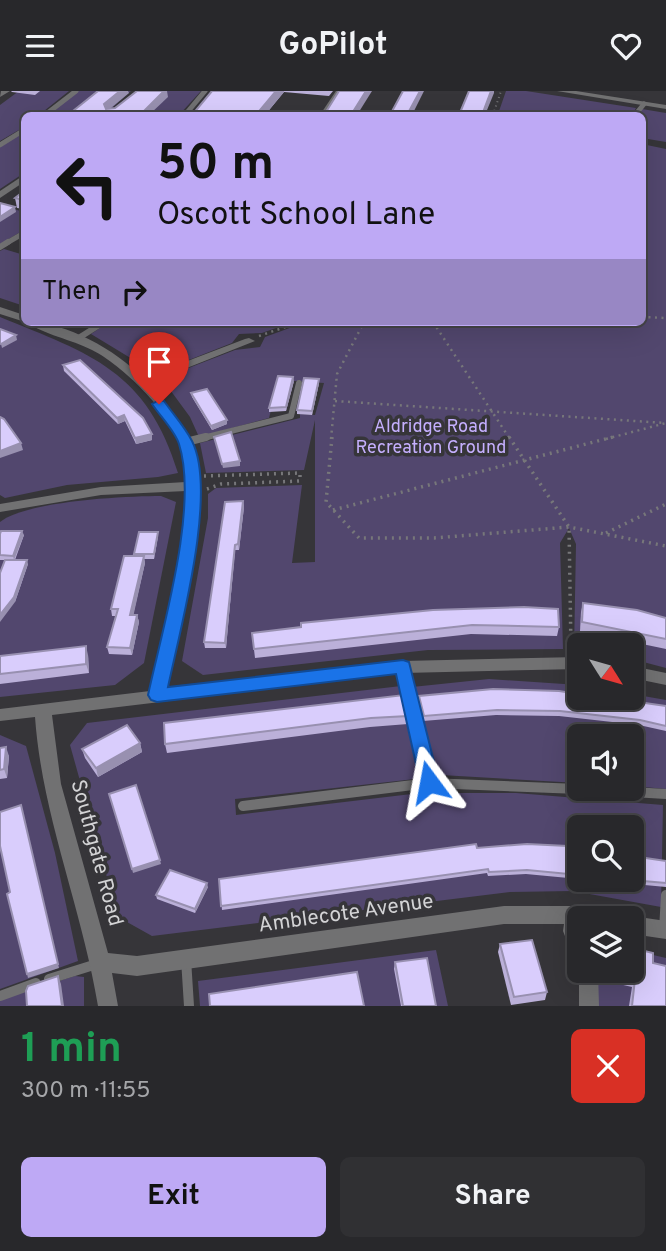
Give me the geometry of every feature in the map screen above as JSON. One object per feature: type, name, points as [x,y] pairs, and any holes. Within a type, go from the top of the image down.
[{"type":"street","points":[[0,95],[6,91]]},
{"type":"street","points":[[561,91],[666,107]]},
{"type":"street","points":[[0,195],[21,180]]},
{"type":"street","points":[[0,310],[21,318]]},
{"type":"street","points":[[43,326],[77,339],[116,359],[142,382],[186,442],[193,485],[183,576],[157,695]]},
{"type":"street","points":[[142,382],[249,341]]},
{"type":"street","points":[[0,508],[101,491],[193,485]]},
{"type":"street","points":[[0,715],[403,667],[567,662]]},
{"type":"street","points":[[644,675],[666,680]]},
{"type":"street","name":"Southgate Road","points":[[43,710],[52,773],[72,865],[102,962],[108,1006]]},
{"type":"street","name":"Amblecote Avenue","points":[[102,962],[137,967],[504,915],[567,915]]},
{"type":"street","points":[[644,927],[665,930]]},
{"type":"street","points":[[588,983],[589,1006]]},
{"type":"lane","points":[[49,112],[76,91]]},
{"type":"lane","points":[[188,112],[205,91]]},
{"type":"lane","points":[[325,112],[339,91]]},
{"type":"lane","points":[[637,112],[644,104]]},
{"type":"lane","points":[[0,145],[21,132]]},
{"type":"lane","points":[[0,247],[21,235]]},
{"type":"lane","points":[[11,241],[21,242]]},
{"type":"lane","points":[[77,339],[98,326]]},
{"type":"lane","points":[[186,442],[291,416],[299,383]]},
{"type":"lane","points":[[403,667],[429,782]]},
{"type":"lane","points":[[243,806],[429,782],[567,788]]},
{"type":"lane","points":[[644,793],[666,794]]},
{"type":"lane","points":[[665,930],[666,895]]},
{"type":"lane","points":[[186,959],[188,1006]]},
{"type":"lane","points":[[0,996],[102,962]]},
{"type":"path","points":[[494,112],[501,91]]},
{"type":"path","points":[[646,317],[666,318]]},
{"type":"path","points":[[249,341],[289,326]]},
{"type":"path","points":[[362,326],[337,374],[326,502],[359,538],[434,538],[569,527],[666,546]]},
{"type":"path","points":[[436,326],[569,527],[574,633]]},
{"type":"path","points":[[335,401],[666,423]]},
{"type":"path","points":[[333,510],[666,423]]},
{"type":"path","points":[[300,473],[300,481],[193,485],[300,473]]},
{"type":"path","points":[[604,534],[666,505]]},
{"type":"green space","points":[[19,91],[69,91],[43,112],[21,112],[21,129],[0,141],[0,105]]},
{"type":"green space","points":[[78,91],[131,91],[107,112],[52,112]]},
{"type":"green space","points":[[150,91],[201,91],[182,112],[127,112]]},
{"type":"green space","points":[[506,91],[526,91],[636,108],[634,112],[499,112]]},
{"type":"green space","points":[[642,109],[666,113],[666,142],[646,139],[646,112],[640,112]]},
{"type":"green space","points":[[21,134],[21,175],[0,189],[0,147]]},
{"type":"green space","name":"Aldridge Road Recreation Ground","points":[[646,145],[666,149],[666,668],[644,662],[644,633],[574,633],[576,544],[569,528],[560,543],[563,649],[428,650],[203,675],[182,661],[208,518],[208,494],[216,488],[302,485],[292,563],[315,562],[315,420],[304,470],[206,473],[200,443],[300,418],[300,414],[315,415],[324,383],[279,380],[269,418],[199,437],[190,417],[168,387],[173,374],[235,350],[260,347],[265,337],[295,326],[646,326]]},
{"type":"green space","points":[[0,205],[21,211],[21,232],[0,244]]},
{"type":"green space","points":[[4,249],[21,254],[21,305],[0,298],[0,251]]},
{"type":"green space","points":[[0,317],[62,343],[112,371],[132,389],[150,411],[165,439],[178,473],[67,485],[5,498],[0,495]]},
{"type":"green space","points":[[103,326],[282,326],[262,333],[239,334],[232,343],[166,369],[142,365],[91,334]]},
{"type":"green space","points":[[161,496],[176,502],[144,663],[115,685],[0,697],[0,522],[31,509],[53,505]]},
{"type":"green space","points":[[489,679],[567,684],[567,711],[644,711],[644,696],[666,700],[666,789],[644,787],[644,724],[567,724],[567,782],[441,775],[431,769],[412,687]]},
{"type":"green space","points":[[401,686],[420,771],[415,779],[235,799],[236,815],[420,793],[516,793],[567,797],[567,801],[663,805],[661,907],[578,892],[644,892],[644,815],[567,815],[567,891],[510,892],[152,936],[118,917],[70,745],[87,723]]},
{"type":"green space","points":[[0,735],[26,746],[55,853],[78,961],[0,989]]},
{"type":"green space","points":[[436,950],[448,1006],[200,1006],[198,981]]},
{"type":"green space","points":[[644,953],[666,958],[666,1006],[598,1006],[596,983],[644,983]]},
{"type":"green space","points":[[75,976],[84,977],[84,1006],[0,1006],[0,999]]},
{"type":"building","points":[[98,91],[120,91],[104,104],[106,109],[115,108],[137,91],[164,91],[145,112],[72,112]]},
{"type":"building","points":[[212,91],[276,91],[258,112],[194,112]]},
{"type":"building","points":[[339,91],[366,91],[353,112],[326,112]]},
{"type":"building","points":[[403,91],[420,91],[409,112],[392,112]]},
{"type":"building","points":[[469,91],[491,91],[483,112],[460,112]]},
{"type":"building","points":[[0,203],[15,207],[0,217]]},
{"type":"building","points":[[0,329],[16,335],[1,344]]},
{"type":"building","points":[[80,360],[143,418],[152,434],[135,438],[124,415],[117,418],[63,365]]},
{"type":"building","points":[[278,376],[293,377],[286,407],[269,408]]},
{"type":"building","points":[[304,378],[319,379],[312,411],[297,410]]},
{"type":"building","points":[[207,389],[227,420],[211,426],[191,393]]},
{"type":"building","points":[[0,417],[21,443],[0,451]]},
{"type":"building","points":[[231,432],[240,461],[222,464],[214,437]]},
{"type":"building","points":[[243,501],[238,544],[235,545],[225,643],[204,642],[225,502]]},
{"type":"building","points":[[1,531],[22,531],[13,556],[0,555]]},
{"type":"building","points":[[139,532],[158,532],[154,554],[134,554]]},
{"type":"building","points":[[124,556],[144,556],[130,615],[137,615],[130,648],[107,647],[118,609],[111,609]]},
{"type":"building","points":[[5,560],[27,560],[14,597],[0,615],[0,573]]},
{"type":"building","points":[[583,603],[637,610],[666,618],[666,639],[644,633],[582,622]]},
{"type":"building","points":[[524,607],[558,609],[559,627],[472,625],[254,649],[252,633],[301,627],[301,623],[433,610]]},
{"type":"building","points":[[86,646],[86,664],[0,674],[0,656]]},
{"type":"building","points":[[493,689],[559,691],[567,692],[567,711],[644,711],[644,703],[666,706],[666,726],[640,720],[560,711],[497,710],[424,716],[419,696]]},
{"type":"building","points":[[404,695],[408,716],[371,718],[165,744],[164,723]]},
{"type":"building","points":[[127,725],[140,743],[96,768],[82,749]]},
{"type":"building","points":[[6,747],[4,769],[0,770],[0,748]]},
{"type":"building","points":[[136,785],[160,860],[132,869],[109,794]]},
{"type":"building","points":[[21,805],[58,964],[27,974],[7,894],[10,892],[0,846],[0,812]]},
{"type":"building","points":[[476,844],[477,848],[527,844],[567,846],[567,874],[527,870],[489,872],[488,869],[221,906],[219,879]]},
{"type":"building","points":[[644,858],[666,861],[666,883],[644,881]]},
{"type":"building","points":[[170,870],[207,883],[195,909],[156,895]]},
{"type":"building","points":[[532,940],[547,992],[514,997],[500,944]]},
{"type":"building","points":[[644,951],[653,953],[653,963],[666,966],[666,1006],[632,1006],[635,983],[644,983]]},
{"type":"building","points":[[427,958],[436,1006],[403,1006],[395,962]]},
{"type":"building","points":[[357,972],[364,1006],[210,1006],[209,994]]},
{"type":"building","points":[[58,976],[62,1006],[27,1006],[28,986]]},
{"type":"route","points":[[159,404],[186,442],[194,486],[183,576],[157,695],[403,667],[429,782]]}]
